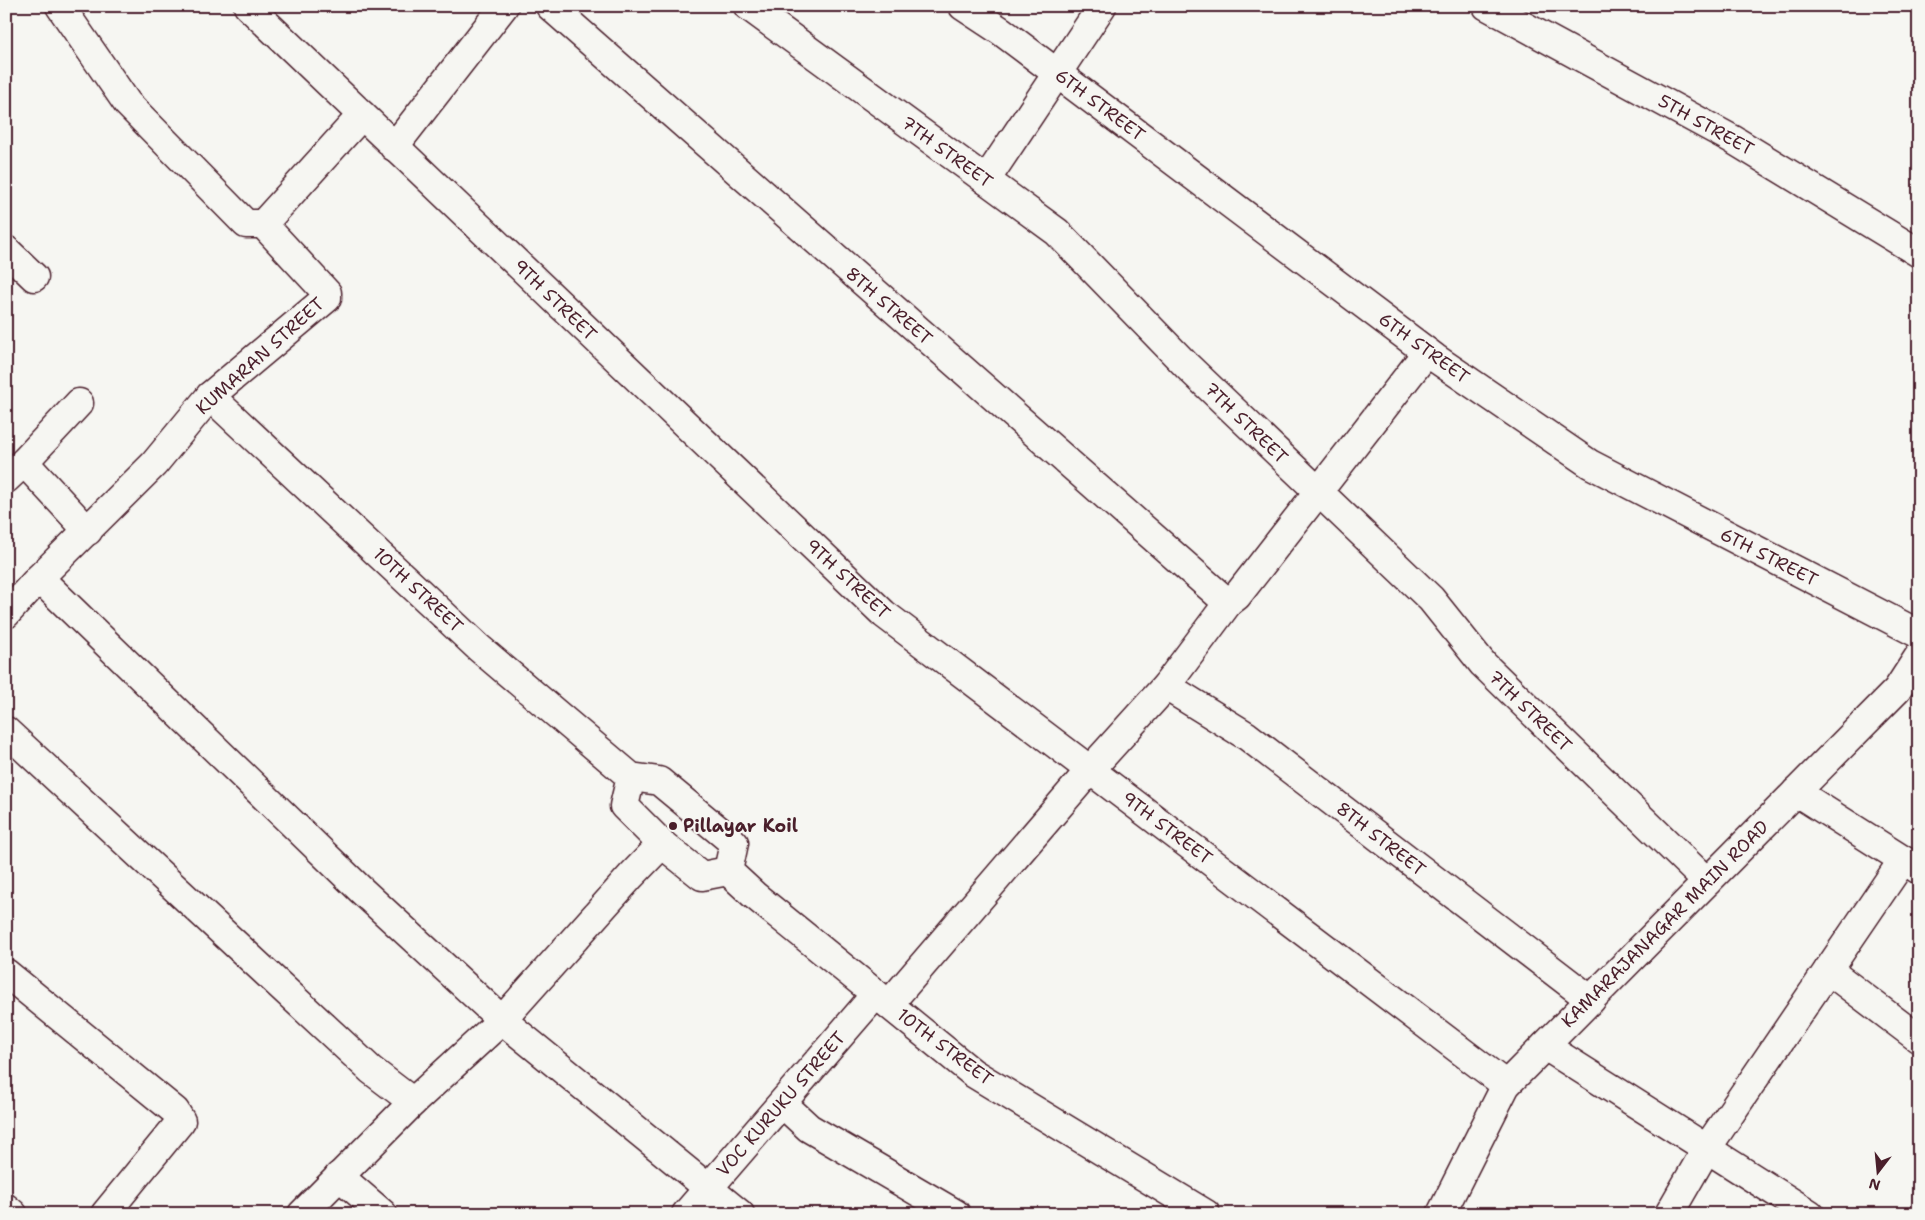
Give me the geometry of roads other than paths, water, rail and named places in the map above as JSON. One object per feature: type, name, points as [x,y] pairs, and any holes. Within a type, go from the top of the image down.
[{"type":"street","points":[[60,6],[127,103],[246,224],[264,224],[362,115]]},
{"type":"street","name":"9TH STREET","points":[[248,6],[884,614],[1506,1084]]},
{"type":"street","points":[[394,147],[504,6]]},
{"type":"street","name":"8TH STREET","points":[[550,6],[1228,603]]},
{"type":"street","name":"7TH STREET","points":[[748,6],[1057,232],[1187,366],[1431,599],[1483,664],[1707,882]]},
{"type":"street","name":"6TH STREET","points":[[964,6],[1001,31],[1428,352],[1590,464],[1919,634]]},
{"type":"street","points":[[986,180],[1102,6]]},
{"type":"street","name":"5TH STREET","points":[[1487,6],[1732,139],[1919,253]]},
{"type":"street","name":"KUMARAN STREET","points":[[6,614],[39,578],[154,464],[210,396],[327,298],[327,293],[264,224]]},
{"type":"street","points":[[6,250],[34,277]]},
{"type":"street","name":"VOC KURUKU STREET","points":[[686,1214],[782,1104],[882,999],[1166,686],[1228,603],[1237,596],[1428,352]]},
{"type":"street","name":"10TH STREET","points":[[210,396],[480,648],[631,777]]},
{"type":"street","points":[[79,403],[15,470],[88,530]]},
{"type":"street","points":[[39,578],[361,890],[502,1020],[740,1214]]},
{"type":"street","name":"KAMARAJANAGAR MAIN ROAD","points":[[1441,1214],[1506,1084],[1897,690],[1919,656]]},
{"type":"street","name":"8TH STREET","points":[[1166,686],[1247,736],[1591,1000]]},
{"type":"street","points":[[6,731],[371,1070],[413,1102]]},
{"type":"street","points":[[631,777],[660,781],[734,843],[728,870],[702,876],[662,844],[624,806],[631,777]]},
{"type":"street","points":[[1668,1214],[1706,1148],[1828,970],[1911,865],[1796,792]]},
{"type":"street","points":[[302,1214],[413,1102],[502,1020],[662,844]]},
{"type":"street","name":"10TH STREET","points":[[728,870],[754,895],[973,1073],[1206,1214]]},
{"type":"street","points":[[1828,970],[1919,1039]]},
{"type":"street","points":[[6,973],[175,1111],[181,1122],[105,1214]]},
{"type":"street","points":[[1545,1046],[1810,1214]]},
{"type":"street","points":[[782,1104],[809,1128],[956,1214]]},
{"type":"street","points":[[338,1176],[383,1214]]},
{"type":"street","points":[[6,1208],[13,1214]]},
{"type":"place","name":"Pillayar Koil","points":[[673,826]]}]
